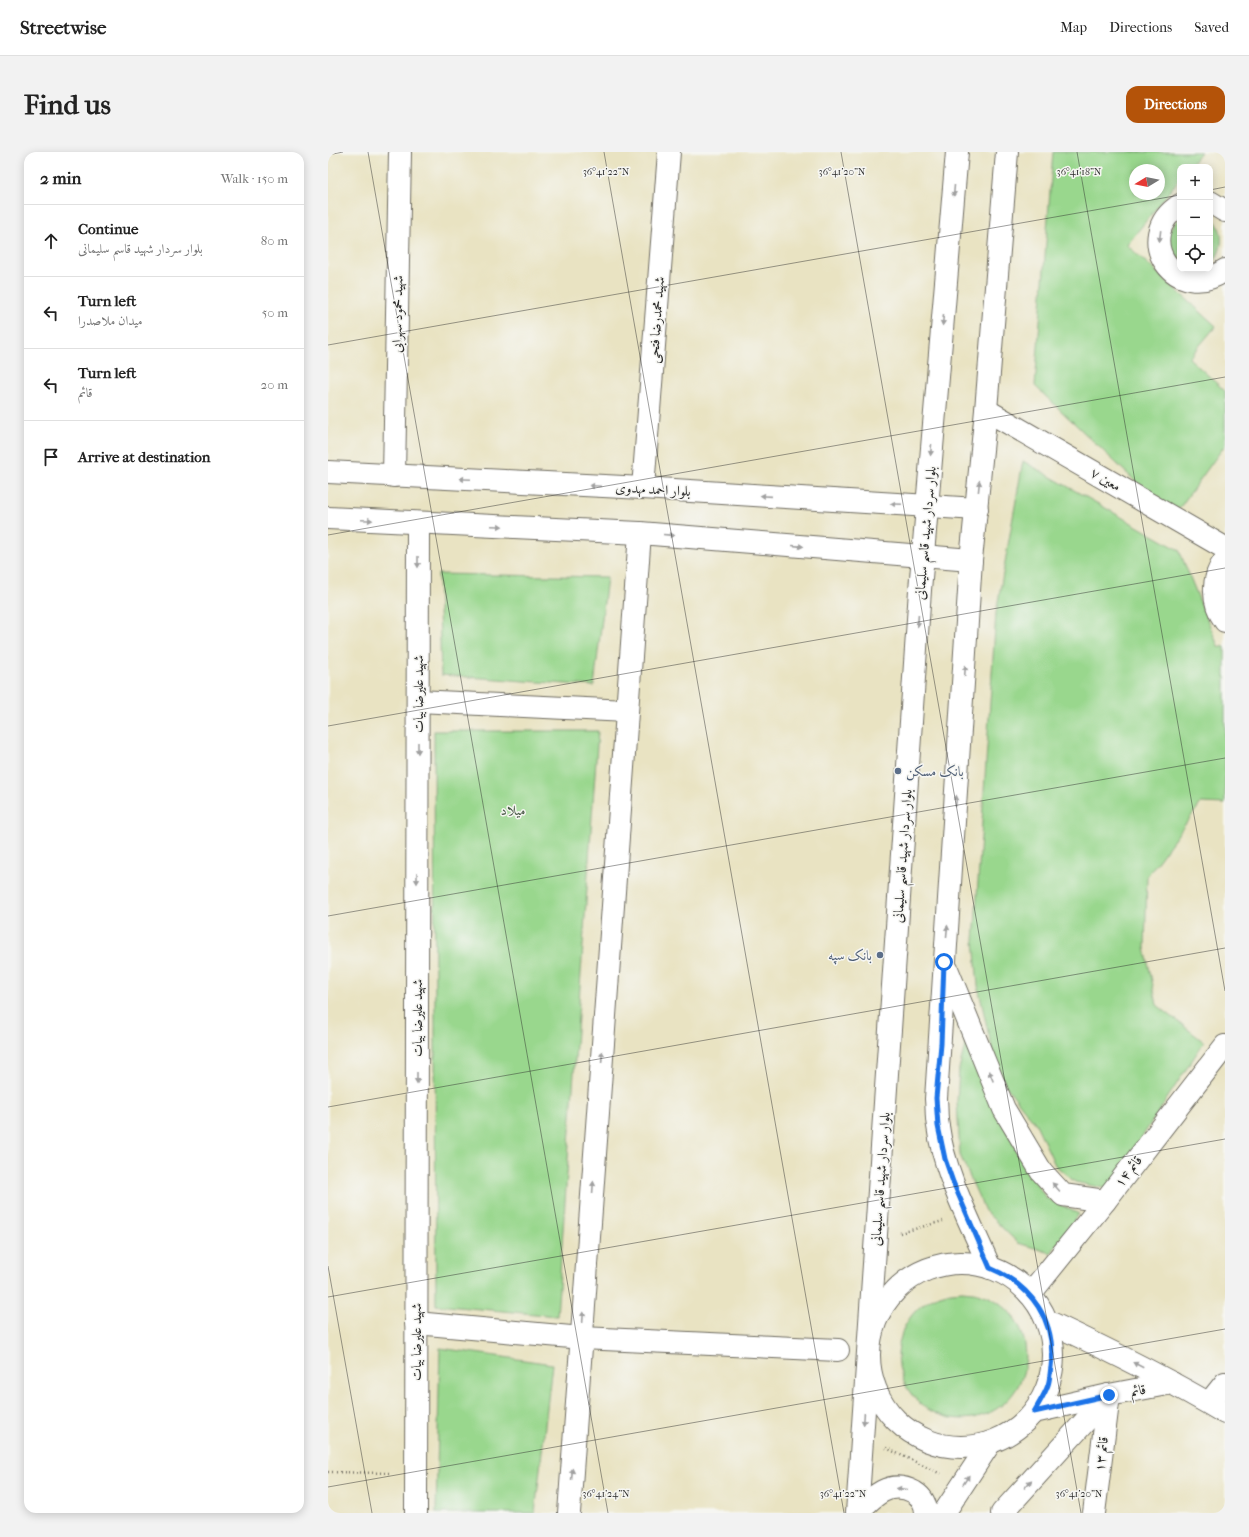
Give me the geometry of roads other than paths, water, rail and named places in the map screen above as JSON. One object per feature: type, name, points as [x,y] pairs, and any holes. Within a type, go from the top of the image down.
[{"type":"main road","name":"شهید محمود سهرابی","points":[[394,476],[400,152]]},
{"type":"main road","name":"شهید محمدرضا فتحی","points":[[643,488],[669,152]]},
{"type":"main road","name":"بلوار سردار شهید قاسم سلیمانی","points":[[857,1513],[922,556],[957,152]]},
{"type":"main road","points":[[990,1268],[945,1159],[938,1126],[936,1098],[941,1044],[944,962],[951,890],[971,560],[986,410],[1007,152]]},
{"type":"main road","points":[[1213,204],[1225,211]]},
{"type":"main road","points":[[1177,207],[1171,211],[1163,222],[1159,235],[1159,247],[1163,259],[1170,270],[1180,277],[1192,280],[1205,280],[1217,276],[1225,270]]},
{"type":"main road","name":"معین ۷","points":[[986,410],[1225,548]]},
{"type":"main road","name":"بلوار احمد مهدوی","points":[[328,472],[643,488],[977,508]]},
{"type":"main road","points":[[328,518],[640,533],[971,560]]},
{"type":"main road","name":"شهید علیرضا بیات","points":[[416,1513],[418,523]]},
{"type":"main road","points":[[569,1513],[640,533]]},
{"type":"main road","points":[[1225,560],[1221,565],[1215,581],[1215,598],[1220,615],[1225,620]]},
{"type":"main road","points":[[418,701],[627,711]]},
{"type":"main road","points":[[944,962],[1004,1108],[1041,1171],[1063,1195],[1105,1201]]},
{"type":"main road","name":"قائم ۱۴","points":[[1030,1294],[1105,1201],[1225,1046]]},
{"type":"main road","points":[[958,1263],[974,1264],[1005,1274],[1030,1294],[1047,1321],[1053,1352],[1049,1384],[1034,1412],[1019,1427],[990,1443],[968,1448],[945,1446],[924,1440],[904,1428],[888,1412],[877,1392],[869,1352],[879,1313],[888,1299],[899,1287],[912,1277],[926,1270],[947,1264],[958,1263]]},
{"type":"main road","name":"قائم","points":[[1047,1321],[1097,1344],[1217,1408]]},
{"type":"main road","points":[[416,1323],[582,1338],[838,1350]]},
{"type":"main road","name":"قائم","points":[[1034,1412],[1109,1395],[1172,1383]]},
{"type":"main road","points":[[1217,1408],[1225,1383]]},
{"type":"main road","points":[[1002,1513],[1109,1395]]},
{"type":"main road","name":"قائم ۱۳","points":[[1094,1513],[1109,1395]]},
{"type":"main road","points":[[944,1513],[990,1443]]},
{"type":"main road","points":[[857,1513],[876,1494],[892,1488],[905,1487],[920,1495],[926,1507],[926,1513]]},
{"type":"place","name":"بانک مسکن","points":[[898,771]]},
{"type":"place","name":"بانک سپه","points":[[880,955]]},
{"type":"park label","name":"میلاد","points":[[513,810]]}]
